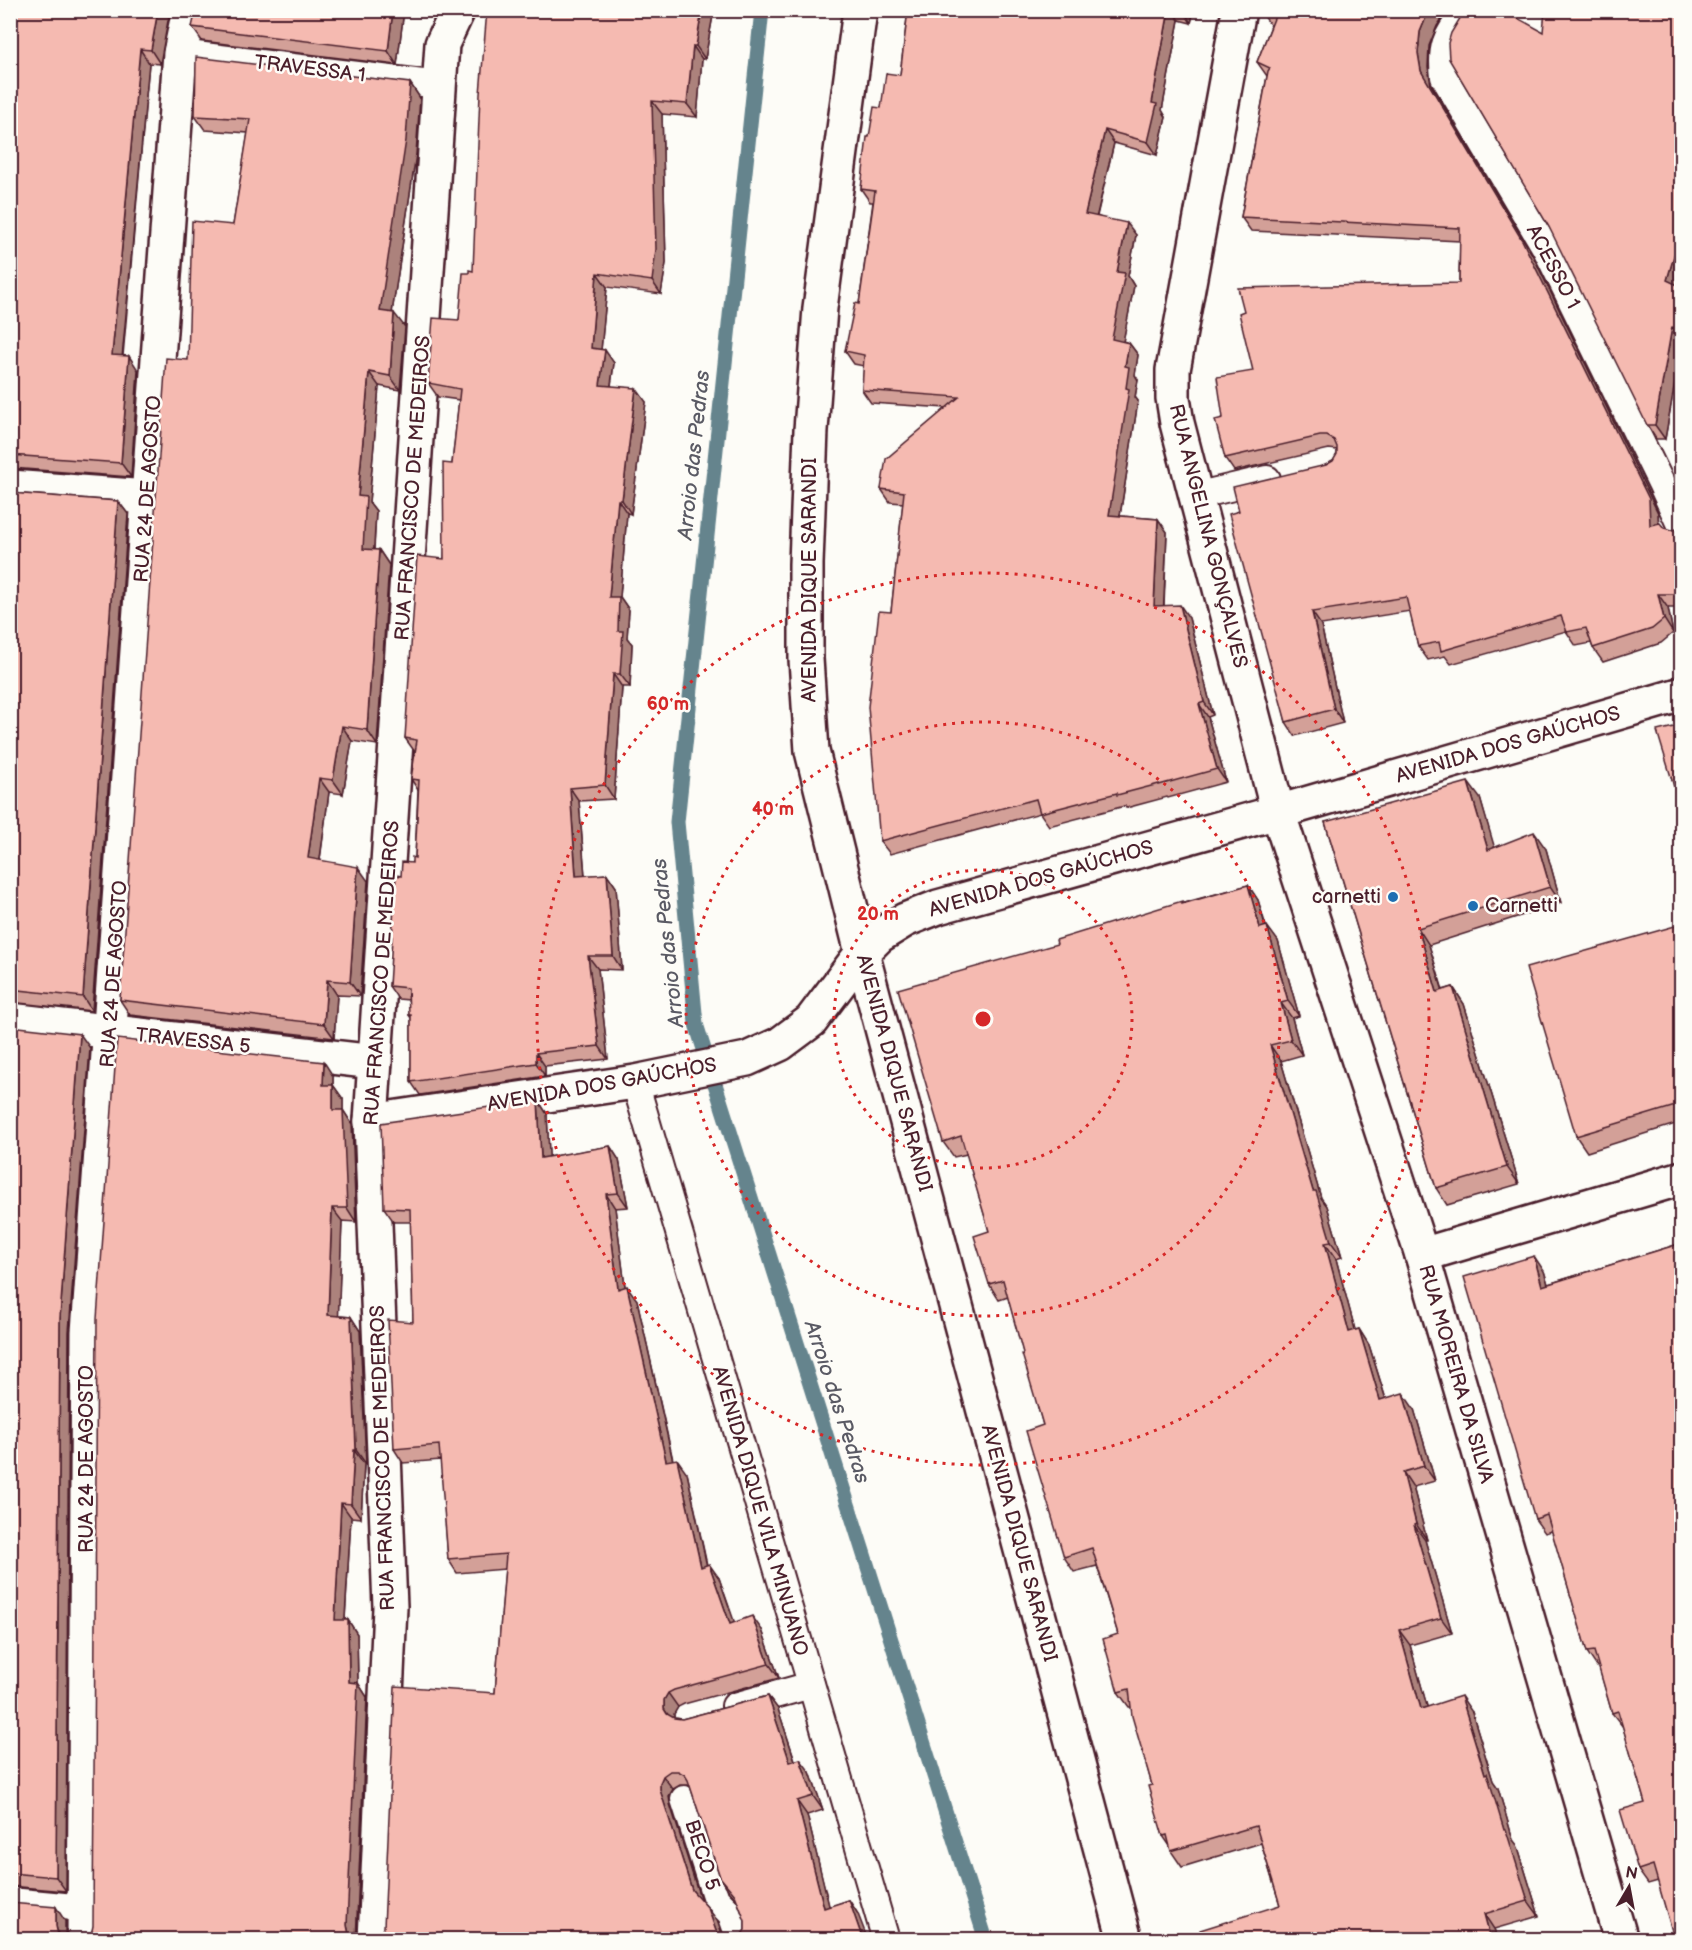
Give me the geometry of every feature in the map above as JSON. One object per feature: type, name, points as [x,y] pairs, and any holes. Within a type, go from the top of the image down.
[{"type":"street","name":"RUA 24 DE AGOSTO","points":[[85,1924],[88,1332],[180,53],[189,10]]},
{"type":"street","name":"RUA FRANCISCO DE MEDEIROS","points":[[375,1940],[390,1607],[371,1121],[442,44],[458,10]]},
{"type":"street","name":"AVENIDA DIQUE SARANDI","points":[[860,10],[820,308],[810,430],[806,659],[812,751],[862,953],[1125,1940]]},
{"type":"street","name":"RUA ANGELINA GONÇALVES","points":[[1239,10],[1173,370],[1173,398],[1195,496],[1278,812]]},
{"type":"street","points":[[10,487],[148,497]]},
{"type":"street","name":"AVENIDA DOS GAÚCHOS","points":[[371,1121],[645,1080],[747,1059],[780,1044],[811,1021],[862,953],[879,936],[905,920],[938,907],[1278,812],[1682,694]]},
{"type":"street","name":"RUA MOREIRA DA SILVA","points":[[1278,812],[1422,1255],[1621,1940]]},
{"type":"street","name":"TRAVESSA 5","points":[[10,1020],[375,1062]]},
{"type":"street","points":[[1422,1255],[1682,1178]]},
{"type":"lane","name":"ACESSO 1","points":[[1466,10],[1447,37],[1441,57],[1444,77],[1545,247],[1682,529]]},
{"type":"lane","name":"TRAVESSA 1","points":[[180,53],[440,85]]},
{"type":"lane","points":[[1195,496],[1286,475]]},
{"type":"lane","name":"AVENIDA DIQUE VILA MINUANO","points":[[645,1080],[811,1685],[886,1940]]},
{"type":"lane","points":[[711,1712],[811,1685]]},
{"type":"lane","name":"BECO 5","points":[[684,1799],[716,1899],[731,1914],[740,1940]]},
{"type":"lane","points":[[10,1901],[85,1924]]},
{"type":"building","points":[[10,10],[158,10],[151,50],[140,49],[112,355],[129,356],[121,463],[10,455]]},
{"type":"building","points":[[196,10],[393,10],[388,51],[192,27]]},
{"type":"building","points":[[487,10],[702,10],[696,46],[693,46],[687,104],[652,101],[656,249],[652,281],[597,273],[591,348],[605,350],[600,385],[636,388],[622,500],[618,500],[609,597],[619,597],[618,631],[623,631],[620,674],[613,674],[605,785],[570,788],[576,876],[607,874],[613,956],[588,956],[599,1046],[536,1053],[536,1063],[411,1082],[411,1015],[409,1015],[408,988],[389,986],[396,875],[401,876],[402,862],[412,863],[412,857],[415,858],[419,780],[411,779],[417,740],[405,738],[417,556],[444,559],[443,463],[452,464],[460,389],[428,383],[433,318],[459,320],[463,273],[473,271],[480,94]]},
{"type":"building","points":[[908,10],[1169,10],[1152,103],[1157,104],[1148,142],[1105,130],[1085,214],[1127,223],[1117,272],[1125,273],[1112,339],[1129,343],[1125,366],[1129,367],[1126,388],[1129,389],[1109,515],[1158,519],[1154,606],[1180,605],[1204,702],[1199,704],[1217,769],[1040,813],[1036,799],[880,841],[868,707],[879,611],[891,612],[904,492],[881,489],[886,459],[959,397],[862,390],[864,355],[845,351],[855,303],[859,304],[875,191],[861,189],[867,137],[869,137],[874,107],[881,108],[886,73],[900,75]]},
{"type":"building","points":[[1263,10],[1429,10],[1420,32],[1418,53],[1421,71],[1522,240],[1649,499],[1650,525],[1660,523],[1664,528],[1672,530],[1682,527],[1682,594],[1658,594],[1664,619],[1652,629],[1593,648],[1586,628],[1567,632],[1561,616],[1441,651],[1439,642],[1418,646],[1406,597],[1312,612],[1334,709],[1286,722],[1229,514],[1239,511],[1233,487],[1326,465],[1333,461],[1337,454],[1337,447],[1334,440],[1327,436],[1320,436],[1225,458],[1215,420],[1223,418],[1217,377],[1253,371],[1239,313],[1244,311],[1238,288],[1459,283],[1460,228],[1241,217],[1270,68],[1257,62],[1275,16],[1262,13]]},
{"type":"building","points":[[1465,10],[1503,10],[1543,32],[1545,10],[1682,10],[1682,228],[1667,280],[1682,287],[1682,316],[1679,328],[1672,327],[1655,425],[1647,425],[1549,227],[1449,59],[1448,43],[1451,33]]},
{"type":"building","points":[[196,57],[410,83],[406,140],[380,311],[394,313],[390,376],[369,372],[358,496],[366,497],[363,549],[379,550],[367,730],[342,726],[333,780],[319,778],[308,858],[358,867],[350,982],[327,980],[324,1024],[120,1000],[166,358],[188,360],[192,221],[233,225],[250,119],[195,116]]},
{"type":"building","points":[[10,493],[118,501],[83,997],[10,989]]},
{"type":"building","points":[[1682,725],[1682,813],[1657,731]]},
{"type":"building","points":[[1468,782],[1488,850],[1534,832],[1550,887],[1418,928],[1437,992],[1453,987],[1507,1167],[1436,1188],[1325,822]]},
{"type":"building","points":[[1248,885],[1260,928],[1267,926],[1288,1001],[1281,1003],[1291,1040],[1270,1045],[1313,1191],[1316,1191],[1331,1242],[1325,1243],[1349,1332],[1359,1329],[1380,1400],[1403,1393],[1424,1466],[1403,1472],[1416,1524],[1414,1525],[1441,1618],[1399,1630],[1421,1709],[1461,1696],[1528,1901],[1484,1914],[1491,1940],[1203,1940],[1200,1930],[1280,1905],[1256,1826],[1171,1851],[1167,1835],[1163,1836],[1148,1786],[1152,1785],[1132,1716],[1129,1689],[1118,1692],[1103,1639],[1118,1634],[1092,1548],[1064,1557],[1026,1431],[1043,1425],[1003,1280],[989,1284],[974,1236],[989,1231],[961,1136],[943,1142],[898,989],[1057,944],[1056,940],[1182,901],[1182,904]]},
{"type":"building","points":[[1682,924],[1682,1094],[1680,1095],[1682,1104],[1576,1136],[1526,968]]},
{"type":"building","points":[[10,1026],[80,1034],[60,1318],[56,1877],[10,1873]]},
{"type":"building","points":[[117,1039],[324,1062],[323,1085],[333,1085],[333,1110],[343,1110],[347,1208],[332,1208],[328,1315],[351,1317],[356,1450],[354,1450],[351,1504],[341,1503],[335,1620],[348,1620],[349,1682],[358,1683],[347,1925],[349,1935],[353,1940],[86,1940],[91,1935],[93,1926],[97,1319]]},
{"type":"building","points":[[538,1100],[541,1158],[610,1146],[618,1193],[606,1194],[618,1289],[627,1286],[666,1461],[677,1459],[701,1567],[709,1564],[730,1624],[752,1616],[769,1664],[674,1690],[668,1693],[664,1700],[664,1709],[674,1718],[682,1719],[768,1696],[790,1762],[800,1759],[813,1796],[797,1801],[824,1908],[849,1900],[863,1940],[737,1940],[745,1930],[745,1921],[735,1895],[720,1877],[688,1780],[678,1771],[670,1771],[663,1776],[660,1790],[692,1890],[708,1908],[716,1931],[725,1940],[378,1940],[384,1927],[395,1686],[495,1693],[506,1554],[448,1559],[439,1445],[394,1449],[388,1320],[413,1322],[410,1209],[384,1208],[381,1123]]},
{"type":"building","points":[[1682,1243],[1682,1936],[1674,1938],[1653,1865],[1638,1870],[1620,1810],[1645,1803],[1618,1711],[1612,1713],[1594,1651],[1587,1652],[1547,1515],[1535,1519],[1464,1277],[1534,1256],[1542,1286]]},
{"type":"building","points":[[10,1903],[56,1907],[56,1926],[62,1940],[10,1940]]},
{"type":"waterway","name":"Arroio das Pedras","points":[[762,10],[677,822],[696,1024],[986,1940]]},
{"type":"place","name":"carnetti","points":[[1393,897]]},
{"type":"place","name":"Carnetti","points":[[1473,906]]}]
